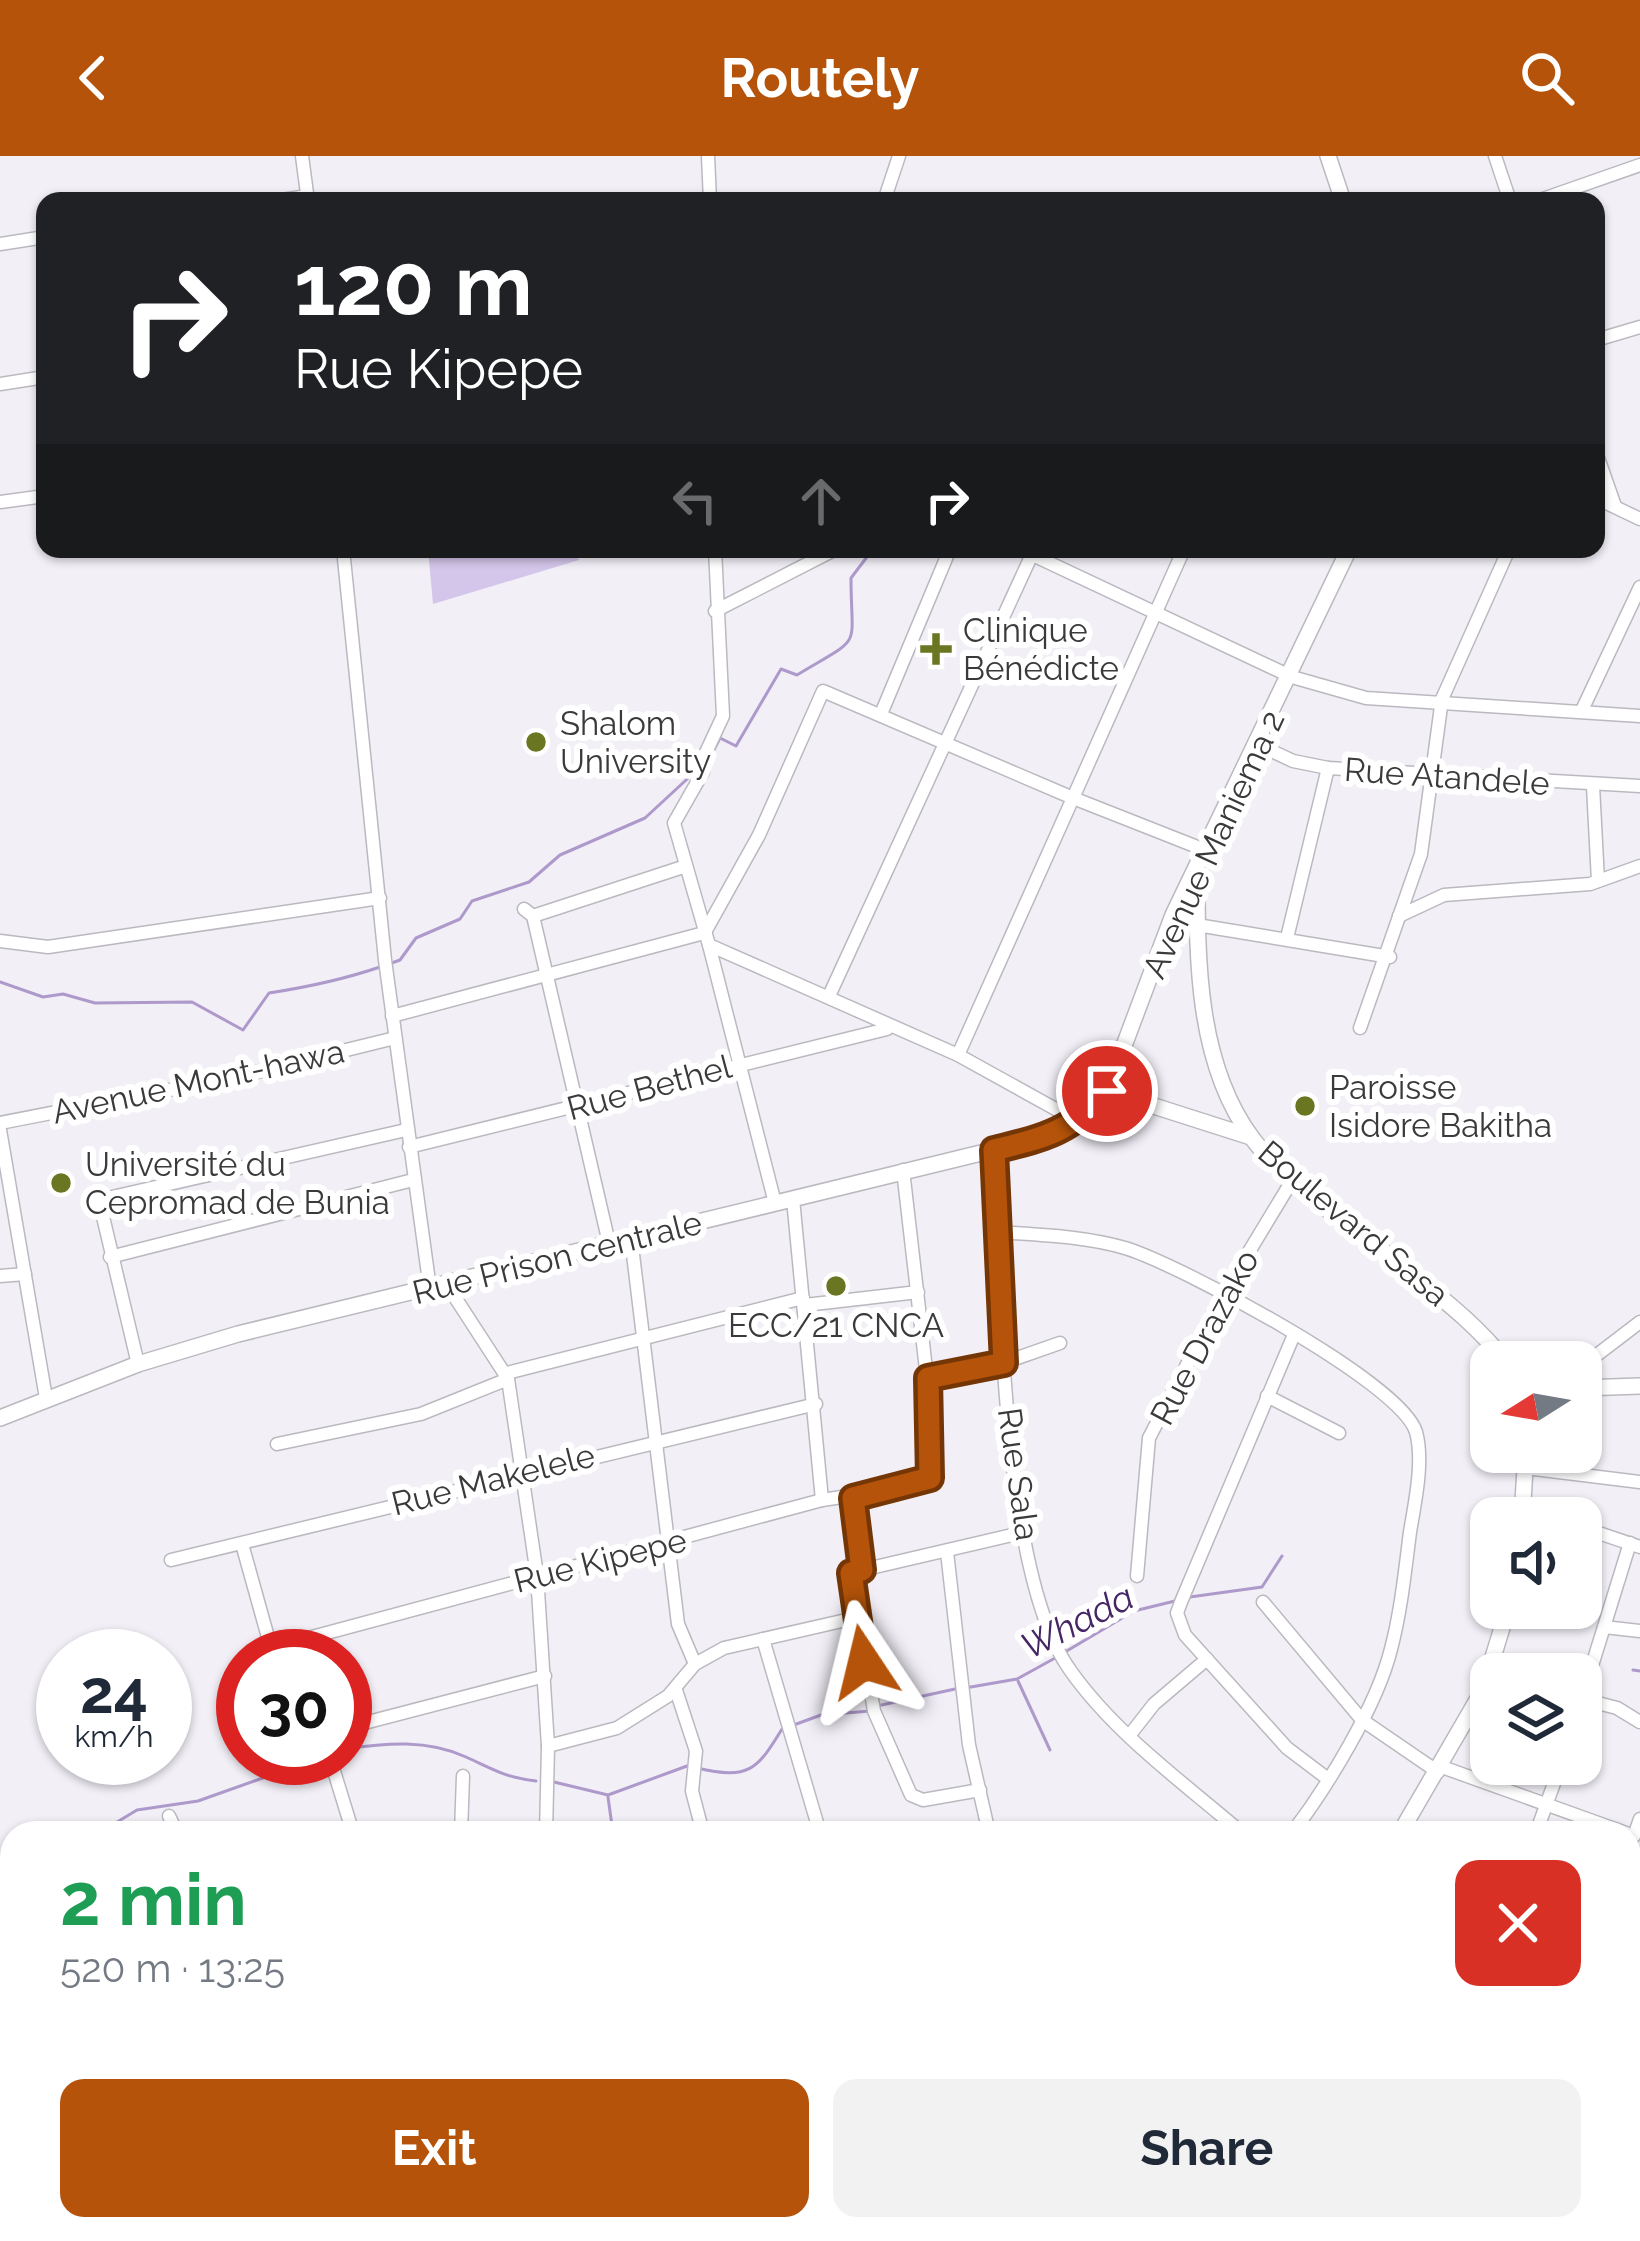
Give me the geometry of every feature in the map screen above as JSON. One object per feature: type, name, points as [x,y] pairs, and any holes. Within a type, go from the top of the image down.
[{"type":"street","points":[[302,156],[307,192]]},
{"type":"street","points":[[708,156],[710,192]]},
{"type":"street","points":[[888,192],[899,156]]},
{"type":"street","points":[[1328,156],[1340,192]]},
{"type":"street","points":[[1495,156],[1507,192]]},
{"type":"street","points":[[1563,192],[1640,165]]},
{"type":"street","points":[[0,244],[36,238]]},
{"type":"street","points":[[1605,337],[1640,326]]},
{"type":"street","points":[[0,384],[36,378]]},
{"type":"street","points":[[1605,478],[1615,506]]},
{"type":"street","points":[[0,502],[36,497]]},
{"type":"street","points":[[1605,501],[1640,519]]},
{"type":"street","points":[[344,558],[413,1180],[439,1287],[507,1376],[523,1472],[545,1676],[546,1821]]},
{"type":"street","points":[[715,558],[723,716],[674,823],[775,1203]]},
{"type":"street","points":[[715,611],[818,558]]},
{"type":"street","points":[[881,714],[946,558]]},
{"type":"street","points":[[829,996],[1026,558]]},
{"type":"street","name":"Avenue Maniema 2","points":[[1043,558],[1292,677],[1173,915],[1107,1091]]},
{"type":"street","points":[[958,1055],[1180,558]]},
{"type":"street","points":[[1345,558],[1292,677],[1366,698],[1582,708],[1640,716]]},
{"type":"street","points":[[1360,1028],[1390,956],[1421,854],[1442,699],[1505,558]]},
{"type":"street","points":[[1582,708],[1640,587]]},
{"type":"street","points":[[707,939],[824,692],[1205,850]]},
{"type":"street","name":"Rue Atandele","points":[[1259,745],[1293,761],[1328,768],[1640,786]]},
{"type":"street","points":[[1287,938],[1328,768]]},
{"type":"street","points":[[1593,786],[1598,880]]},
{"type":"street","points":[[609,1243],[528,913],[686,866]]},
{"type":"street","points":[[1399,916],[1444,895],[1598,880],[1640,866]]},
{"type":"street","name":"Boulevard Sasa","points":[[1197,870],[1200,989],[1212,1046],[1251,1136],[1293,1179],[1489,1341]]},
{"type":"street","points":[[0,941],[48,947],[380,898]]},
{"type":"street","points":[[1197,926],[1390,956]]},
{"type":"street","points":[[392,1016],[707,939],[889,1028],[958,1055],[1079,1122]]},
{"type":"street","name":"Rue Bethel","points":[[409,1147],[889,1028]]},
{"type":"street","name":"Avenue Mont-hawa","points":[[1,1135],[395,1038]]},
{"type":"street","name":"Boulevard Sasa","points":[[1107,1091],[1251,1136]]},
{"type":"street","name":"Rue Prison centrale","points":[[0,1418],[138,1364],[238,1334],[1052,1136],[1079,1122],[1107,1091]]},
{"type":"street","points":[[138,1364],[99,1201],[406,1130]]},
{"type":"street","points":[[1,1135],[46,1398]]},
{"type":"street","name":"Rue Sala","points":[[994,1150],[1004,1363],[1025,1532],[1041,1607],[1061,1655],[1130,1736]]},
{"type":"street","points":[[903,1170],[928,1378],[1004,1363],[1060,1343]]},
{"type":"street","name":"Rue Drazako","points":[[1137,1576],[1149,1438],[1224,1293],[1293,1179]]},
{"type":"street","points":[[110,1257],[413,1180]]},
{"type":"street","points":[[793,1198],[822,1500]]},
{"type":"street","points":[[998,1232],[1086,1238],[1130,1250],[1224,1293],[1376,1384],[1417,1433],[1417,1491],[1391,1650],[1326,1789],[1301,1821]]},
{"type":"street","points":[[631,1238],[678,1624],[695,1664]]},
{"type":"street","points":[[0,1276],[25,1274]]},
{"type":"street","points":[[277,1444],[421,1414],[507,1376],[642,1337],[804,1302],[918,1292]]},
{"type":"street","points":[[1602,1351],[1640,1322]]},
{"type":"street","points":[[1293,1337],[1178,1613],[1185,1635],[1287,1748],[1328,1779]]},
{"type":"street","name":"Rue Kipepe","points":[[355,1629],[822,1500],[853,1498],[930,1478],[928,1378]]},
{"type":"street","points":[[1602,1387],[1640,1386]]},
{"type":"street","points":[[1267,1396],[1339,1433]]},
{"type":"street","name":"Rue Makelele","points":[[171,1560],[816,1404]]},
{"type":"street","points":[[1593,1473],[1640,1482]]},
{"type":"street","points":[[853,1498],[862,1570]]},
{"type":"street","points":[[980,1790],[923,1800],[911,1795],[873,1709],[851,1573],[1025,1532]]},
{"type":"street","points":[[1596,1653],[1635,1545],[1602,1534]]},
{"type":"street","name":"Rue Kipepe","points":[[242,1544],[266,1629]]},
{"type":"street","points":[[946,1552],[986,1821]]},
{"type":"street","points":[[1263,1602],[1362,1720],[1440,1770],[1588,1821]]},
{"type":"street","points":[[548,1747],[617,1728],[676,1690],[695,1664],[724,1648],[855,1618]]},
{"type":"street","points":[[1604,1627],[1640,1631]]},
{"type":"street","points":[[1408,1821],[1483,1690],[1502,1629]]},
{"type":"street","points":[[763,1639],[816,1821]]},
{"type":"street","points":[[1207,1659],[1154,1704],[1130,1736],[1228,1821]]},
{"type":"street","points":[[372,1721],[545,1676]]},
{"type":"street","points":[[676,1690],[697,1769],[692,1791],[701,1821]]},
{"type":"street","points":[[1602,1705],[1640,1722]]},
{"type":"street","points":[[461,1821],[463,1776]]},
{"type":"street","points":[[338,1785],[349,1821]]},
{"type":"street","points":[[1541,1821],[1554,1785]]},
{"type":"street","points":[[169,1816],[171,1821]]},
{"type":"shaded area","points":[[429,558],[579,560],[433,604]]},
{"type":"waterway","points":[[706,765],[720,738],[736,746],[781,669],[797,675],[850,639],[851,578],[866,558]]},
{"type":"waterway","points":[[389,964],[400,960],[416,938],[460,919],[472,901],[529,882],[560,855],[645,818],[698,769]]},
{"type":"waterway","points":[[0,982],[43,997],[63,994],[95,1003],[192,1002],[243,1030],[269,993],[380,967]]},
{"type":"waterway","name":"Whada","points":[[1190,1597],[1262,1587],[1282,1556]]},
{"type":"waterway","name":"Whada","points":[[1065,1652],[1134,1611],[1175,1601]]},
{"type":"waterway","name":"Whada","points":[[965,1688],[1017,1679],[1057,1657]]},
{"type":"waterway","points":[[1633,1670],[1640,1671]]},
{"type":"waterway","points":[[1018,1681],[1050,1750]]},
{"type":"waterway","name":"Whada","points":[[877,1706],[955,1689]]},
{"type":"waterway","name":"Whada","points":[[791,1726],[821,1715],[870,1711]]},
{"type":"waterway","name":"Whada","points":[[697,1768],[729,1773],[750,1768],[782,1729]]},
{"type":"waterway","name":"Whada","points":[[372,1746],[436,1747],[507,1775],[536,1781]]},
{"type":"waterway","name":"Whada","points":[[554,1782],[608,1795],[687,1766]]},
{"type":"waterway","name":"Whada","points":[[119,1821],[137,1810],[198,1801],[243,1785]]},
{"type":"waterway","points":[[608,1797],[611,1821]]},
{"type":"place","name":"Clinique Bénédicte","points":[[936,649]]},
{"type":"place","name":"Shalom University","points":[[536,742]]},
{"type":"place","name":"Paroisse Isidore Bakitha","points":[[1305,1106]]},
{"type":"place","name":"Université du Cepromad de Bunia","points":[[61,1183]]},
{"type":"place","name":"ECC/21 CNCA","points":[[836,1286]]},
{"type":"route","points":[[864,1662],[851,1573],[862,1570],[853,1498],[921,1485],[930,1478],[928,1378],[1004,1363],[994,1150],[1052,1136],[1079,1122],[1107,1091]]}]
